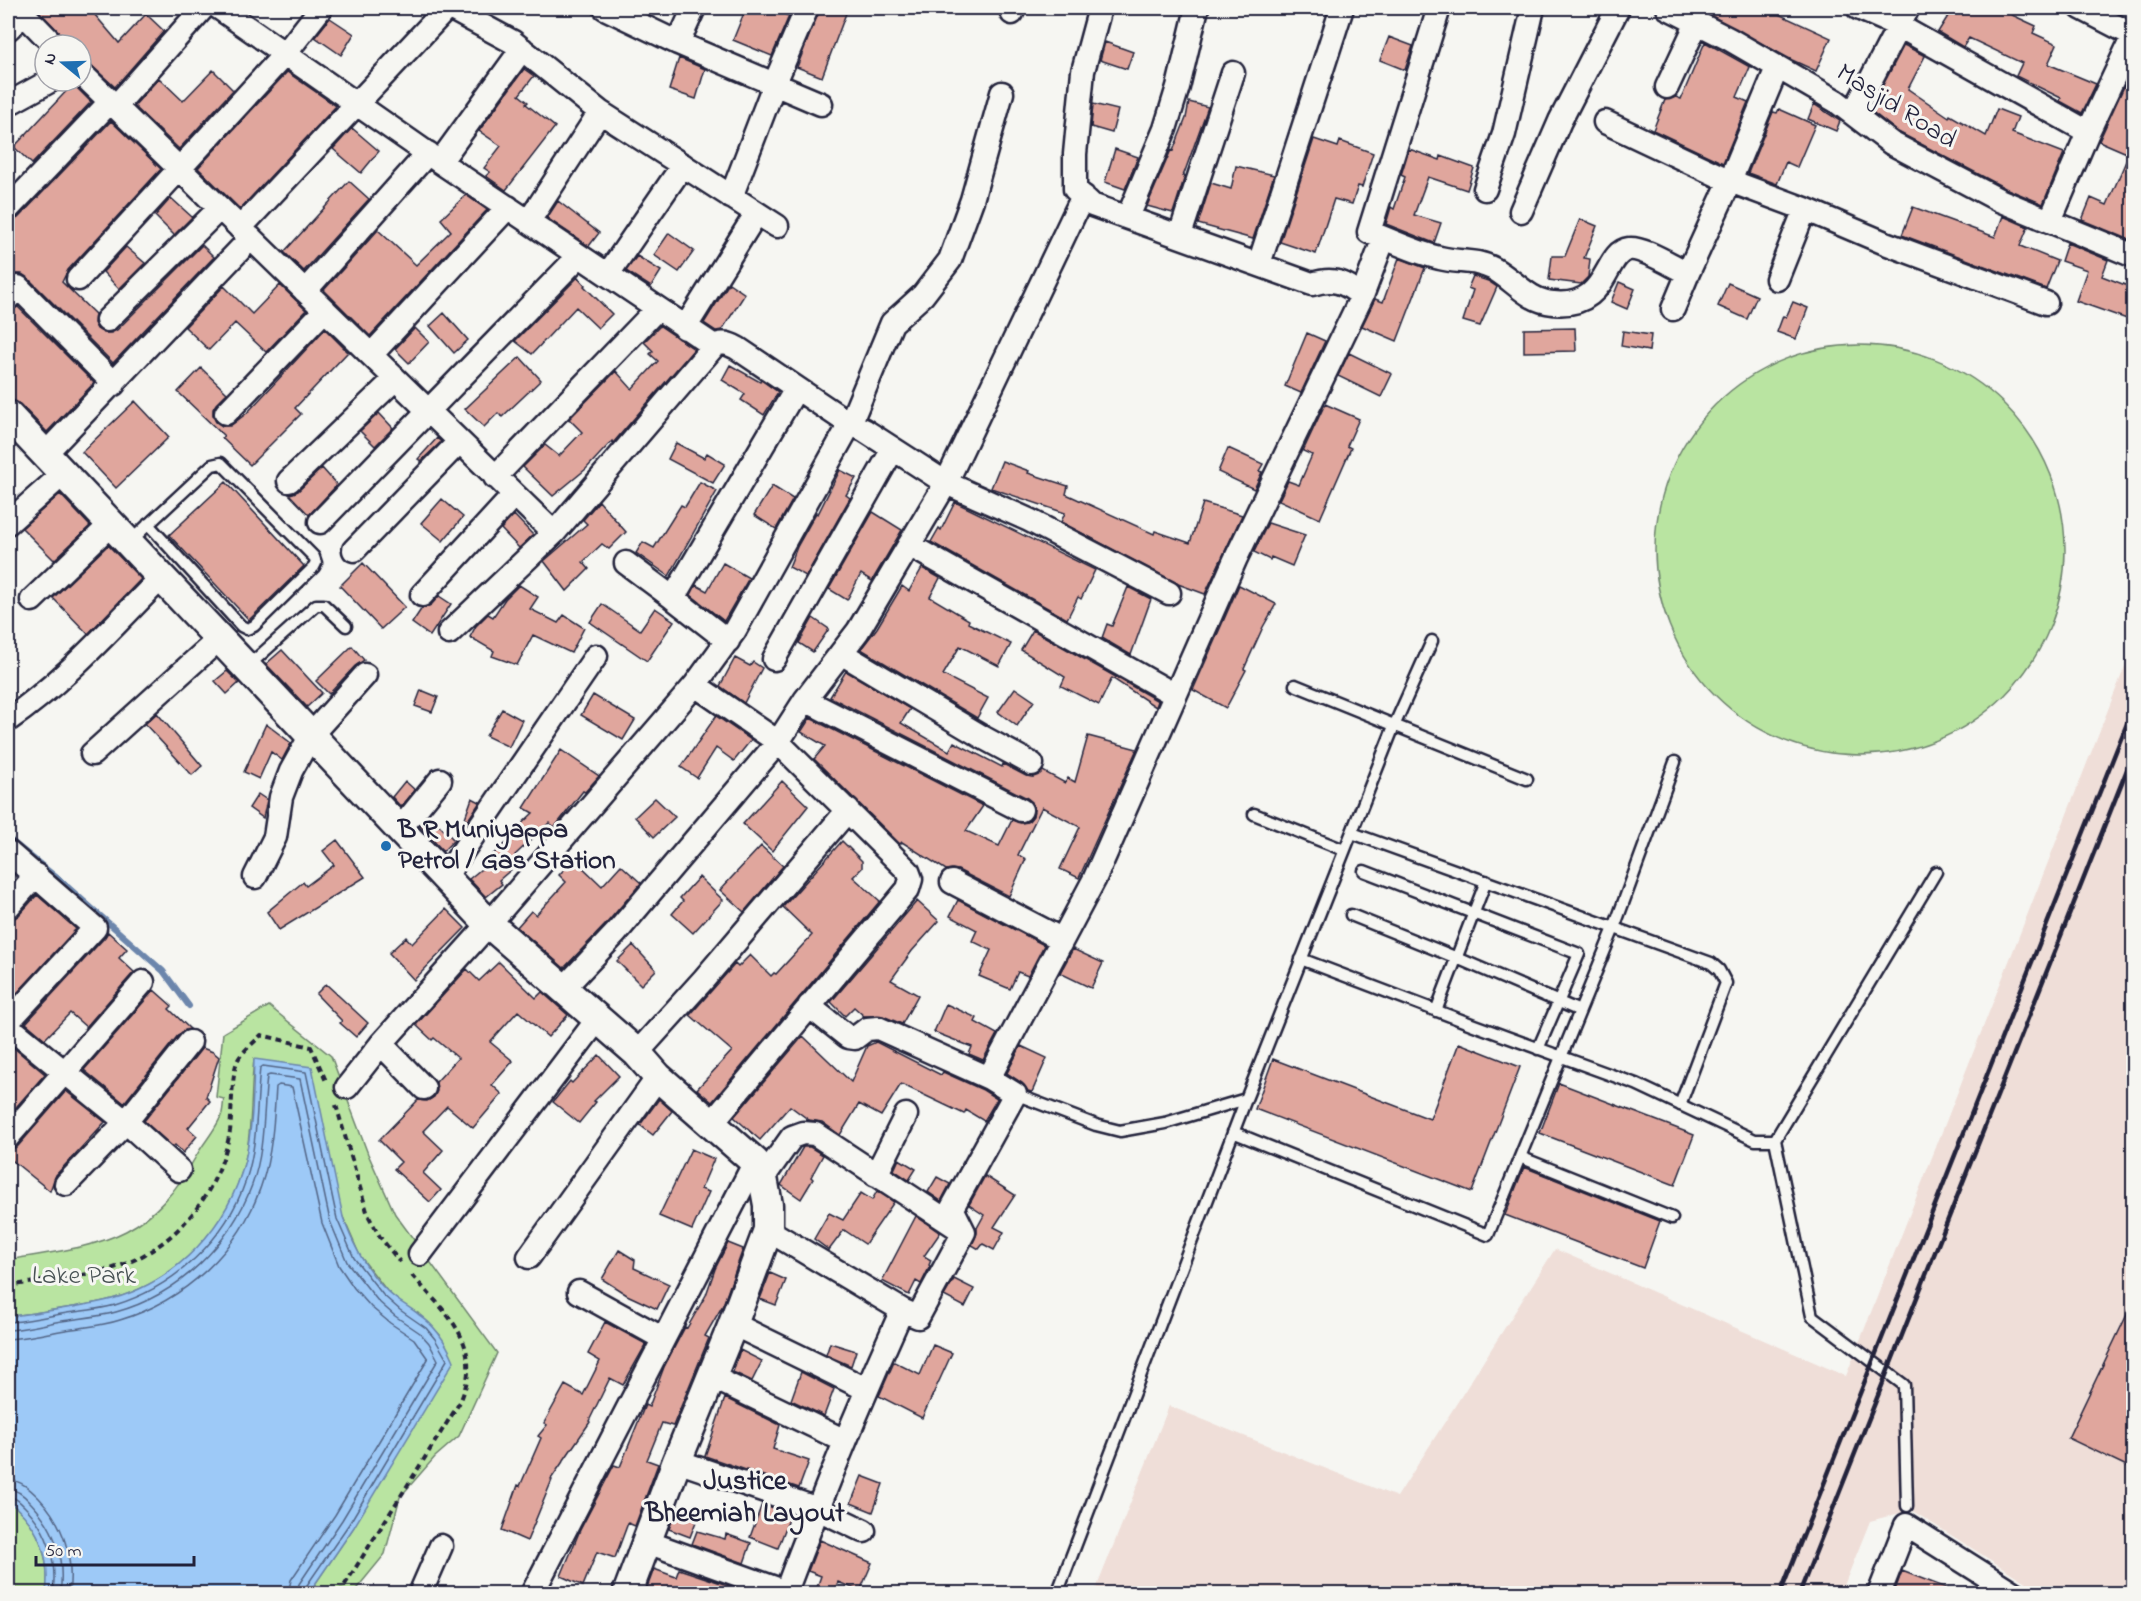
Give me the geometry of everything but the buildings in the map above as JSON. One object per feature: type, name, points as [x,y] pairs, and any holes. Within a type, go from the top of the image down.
[{"type":"street","points":[[8,209],[113,104],[203,8]]},
{"type":"street","points":[[219,8],[356,104],[714,346]]},
{"type":"street","points":[[78,279],[285,54],[321,8]]},
{"type":"street","points":[[8,523],[114,384],[356,104],[449,8],[513,42],[600,112],[777,226]]},
{"type":"street","points":[[605,8],[678,43],[821,104]]},
{"type":"street","points":[[678,43],[694,8]]},
{"type":"street","points":[[731,197],[774,85],[807,8]]},
{"type":"street","points":[[1100,8],[1083,71],[1075,154],[1076,189],[1092,205],[1311,284],[1325,280],[1348,284],[1362,296]]},
{"type":"street","points":[[1128,218],[1165,129],[1178,87],[1197,8]]},
{"type":"street","points":[[1259,264],[1320,70],[1342,8]]},
{"type":"street","points":[[1439,8],[1369,232],[1441,259],[1477,262],[1496,270],[1528,295],[1551,303],[1575,303],[1596,290],[1618,253],[1629,248],[1644,251],[1688,273]]},
{"type":"street","points":[[1485,189],[1504,134],[1533,8]]},
{"type":"street","points":[[1521,211],[1560,121],[1618,8]]},
{"type":"street","name":"Masjid Road","points":[[1668,8],[1694,16],[1777,68],[1836,101],[1891,143],[1999,200],[2133,256]]},
{"type":"street","points":[[1858,8],[1902,16],[2088,132]]},
{"type":"street","points":[[2050,221],[2133,34],[2081,8]]},
{"type":"street","points":[[1667,87],[1694,16]]},
{"type":"street","points":[[1853,114],[1902,16]]},
{"type":"street","points":[[16,17],[38,33]]},
{"type":"street","points":[[306,291],[434,157],[522,50]]},
{"type":"street","points":[[1673,309],[1777,68]]},
{"type":"street","points":[[1180,235],[1233,73]]},
{"type":"street","points":[[93,85],[554,533]]},
{"type":"street","points":[[8,104],[33,90]]},
{"type":"street","points":[[337,1090],[489,924],[695,685],[728,641],[850,424],[892,323],[923,295],[950,260],[972,200],[1002,93]]},
{"type":"street","points":[[529,221],[600,112]]},
{"type":"street","points":[[1605,122],[1730,181],[1805,209],[1885,243],[2046,303]]},
{"type":"street","points":[[608,274],[683,165]]},
{"type":"street","points":[[562,990],[616,933],[778,742],[805,700],[858,631],[946,483],[1083,196]]},
{"type":"street","points":[[371,355],[508,207]]},
{"type":"street","points":[[107,320],[220,208]]},
{"type":"street","points":[[1777,279],[1805,209]]},
{"type":"street","points":[[685,328],[756,214]]},
{"type":"street","points":[[989,1078],[1094,880],[1235,560],[1362,296],[1384,238]]},
{"type":"street","points":[[320,522],[579,256]]},
{"type":"street","points":[[8,298],[18,287],[114,384]]},
{"type":"street","points":[[495,477],[657,309]]},
{"type":"street","points":[[226,413],[325,310]]},
{"type":"street","points":[[449,633],[554,533],[714,346],[719,343],[727,343],[737,348],[850,424],[864,430],[946,483],[1029,520],[1169,593]]},
{"type":"street","points":[[289,481],[395,379]]},
{"type":"street","points":[[673,598],[796,389]]},
{"type":"street","points":[[8,415],[53,465],[171,569],[220,638],[489,924],[637,1053],[658,1077],[759,1170],[768,1205],[768,1230],[627,1593]]},
{"type":"street","points":[[354,550],[459,442]]},
{"type":"street","points":[[774,659],[893,449]]},
{"type":"street","points":[[422,595],[514,495]]},
{"type":"street","points":[[32,600],[129,531]]},
{"type":"street","points":[[909,545],[1175,695]]},
{"type":"street","points":[[626,563],[728,641]]},
{"type":"street","points":[[8,720],[26,707],[87,652],[171,569]]},
{"type":"street","points":[[92,754],[220,638]]},
{"type":"street","points":[[841,653],[1032,764]]},
{"type":"street","points":[[445,877],[596,656]]},
{"type":"street","points":[[255,877],[275,837],[281,797],[291,771],[311,735],[365,675]]},
{"type":"street","points":[[695,685],[778,742],[908,871],[911,879],[908,889],[893,908],[711,1124]]},
{"type":"street","points":[[805,700],[1021,810]]},
{"type":"street","points":[[400,829],[440,780]]},
{"type":"street","points":[[637,1053],[704,979],[848,810]]},
{"type":"street","points":[[8,852],[95,928],[8,1022]]},
{"type":"street","points":[[8,907],[36,875]]},
{"type":"street","points":[[952,882],[1061,939]]},
{"type":"street","points":[[8,1137],[143,982]]},
{"type":"street","points":[[809,1006],[848,1037],[855,1038],[867,1029],[878,1028],[989,1078],[1015,1094],[952,1208],[964,1232]]},
{"type":"street","points":[[410,1263],[597,1020]]},
{"type":"street","points":[[8,1026],[126,1122],[179,1170]]},
{"type":"street","points":[[66,1184],[126,1122],[190,1042]]},
{"type":"street","points":[[381,1044],[424,1088]]},
{"type":"street","points":[[529,1257],[658,1077]]},
{"type":"street","points":[[876,1175],[906,1114]]},
{"type":"street","points":[[532,1593],[663,1338],[759,1170],[792,1137],[802,1132],[815,1134],[964,1232]]},
{"type":"street","points":[[768,1230],[902,1310],[918,1317],[964,1232]]},
{"type":"street","points":[[579,1292],[663,1338]]},
{"type":"street","points":[[646,1542],[786,1593],[866,1389],[902,1310]]},
{"type":"street","points":[[733,1324],[866,1389]]},
{"type":"street","points":[[712,1377],[845,1441]]},
{"type":"street","points":[[677,1461],[818,1509],[864,1531]]},
{"type":"street","points":[[1879,1593],[1906,1525],[2014,1593]]},
{"type":"street","points":[[420,1593],[441,1546]]},
{"type":"lane","points":[[129,531],[212,465],[221,463],[226,465],[306,548],[316,563],[254,626],[247,629],[171,569]]},
{"type":"lane","points":[[247,667],[316,605],[324,605],[346,626]]},
{"type":"lane","points":[[1057,1593],[1233,1132],[1394,726],[1431,641]]},
{"type":"lane","points":[[1296,685],[1527,779]]},
{"type":"lane","points":[[1233,1132],[1488,1235],[1614,928],[1675,762]]},
{"type":"lane","points":[[1254,814],[1344,850]]},
{"type":"lane","points":[[1352,833],[1711,963],[1719,970],[1726,983],[1680,1105]]},
{"type":"lane","points":[[1364,871],[1579,954],[1539,1049]]},
{"type":"lane","points":[[1907,1506],[1904,1385],[1812,1317],[1774,1140],[1936,872]]},
{"type":"lane","points":[[1436,1011],[1486,881]]},
{"type":"lane","points":[[1351,915],[1580,1011]]},
{"type":"lane","points":[[1301,959],[1636,1084],[1755,1140],[1774,1140]]},
{"type":"lane","points":[[1015,1094],[1096,1125],[1120,1131],[1165,1123],[1246,1099]]},
{"type":"lane","points":[[1520,1157],[1672,1218]]},
{"type":"path","points":[[8,1286],[113,1268],[142,1256],[176,1231],[203,1200],[222,1163],[231,1123],[237,1060],[261,1035],[311,1047],[337,1090],[368,1215],[380,1236],[410,1263],[458,1327],[468,1353],[468,1379],[460,1402],[339,1593]]},
{"type":"shaded area","points":[[2133,646],[2133,1593],[2043,1593],[1911,1510],[1870,1521],[1841,1593],[1094,1594],[1169,1406],[1397,1497],[1555,1249],[1846,1376]]},
{"type":"green space","points":[[1860,345],[1900,349],[1939,360],[1974,379],[2005,405],[2031,436],[2050,471],[2061,510],[2065,550],[2061,590],[2050,629],[2031,664],[2005,695],[1974,721],[1939,740],[1900,751],[1860,755],[1820,751],[1781,740],[1746,721],[1715,695],[1689,664],[1670,629],[1659,590],[1655,550],[1659,510],[1670,471],[1689,436],[1715,405],[1746,379],[1781,360],[1820,349]]},
{"type":"green space","name":"Lake Park","points":[[269,1006],[331,1056],[368,1154],[395,1214],[497,1353],[459,1436],[435,1457],[400,1497],[385,1554],[353,1593],[309,1593],[354,1527],[440,1335],[418,1313],[404,1306],[387,1291],[360,1256],[343,1217],[254,1059],[249,1135],[238,1184],[227,1207],[197,1248],[179,1265],[136,1291],[99,1302],[8,1317],[8,1260],[96,1243],[119,1234],[140,1222],[160,1205],[179,1183],[220,1118],[224,1099],[216,1097],[223,1033]]},
{"type":"green space","points":[[8,1501],[27,1519],[40,1541],[46,1566],[46,1593],[8,1593]]},
{"type":"water","points":[[254,1059],[312,1067],[343,1217],[351,1238],[373,1275],[388,1292],[424,1318],[435,1329],[454,1361],[354,1527],[309,1593],[46,1593],[46,1566],[40,1541],[27,1519],[8,1501],[8,1317],[99,1302],[136,1291],[178,1265],[197,1248],[227,1207],[245,1160],[251,1122]]},
{"type":"waterway","points":[[8,838],[61,881],[163,971],[189,1006]]},
{"type":"railway","points":[[1780,1594],[2134,706]]},
{"type":"railway","points":[[1799,1594],[2134,752]]},
{"type":"place","name":"B R Muniyappa Petrol / Gas Station","points":[[386,846]]},
{"type":"district","name":"Justice Bheemiah Layout","points":[[745,1498]]}]
